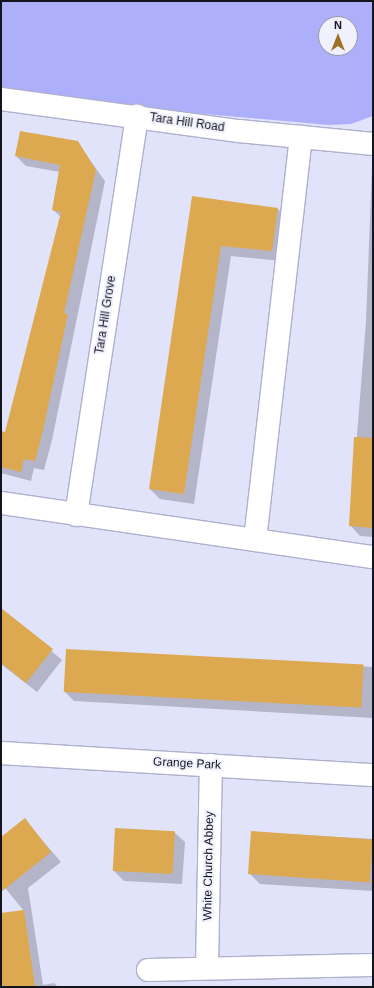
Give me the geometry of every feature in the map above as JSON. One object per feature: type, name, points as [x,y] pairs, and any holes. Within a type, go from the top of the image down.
[{"type":"street","name":"Tara Hill Road","points":[[1,99],[301,137],[373,144]]},
{"type":"street","name":"Tara Hill Grove","points":[[76,515],[137,116]]},
{"type":"street","points":[[255,540],[301,137]]},
{"type":"street","points":[[1,503],[373,557]]},
{"type":"street","name":"Grange Park","points":[[1,753],[373,775]]},
{"type":"street","name":"White Church Abbey","points":[[207,967],[210,765]]},
{"type":"street","points":[[148,970],[207,967],[373,965]]},
{"type":"shaded area","points":[[1,1],[373,1],[373,116],[351,124],[329,125],[1,96]]},
{"type":"building","points":[[20,131],[78,141],[96,170],[64,313],[68,314],[43,430],[35,461],[24,459],[21,472],[1,467],[1,431],[5,432],[61,212],[52,210],[60,165],[15,156]]},
{"type":"building","points":[[192,196],[278,208],[272,251],[221,246],[184,494],[149,489]]},
{"type":"building","points":[[354,437],[373,438],[373,528],[349,526]]},
{"type":"building","points":[[1,608],[53,649],[26,683],[1,663]]},
{"type":"building","points":[[66,649],[364,665],[361,708],[64,692]]},
{"type":"building","points":[[25,818],[51,852],[1,892],[1,837]]},
{"type":"building","points":[[115,828],[175,831],[173,874],[113,871]]},
{"type":"building","points":[[251,831],[373,840],[370,882],[248,874]]},
{"type":"building","points":[[24,910],[35,987],[1,987],[1,913]]}]
